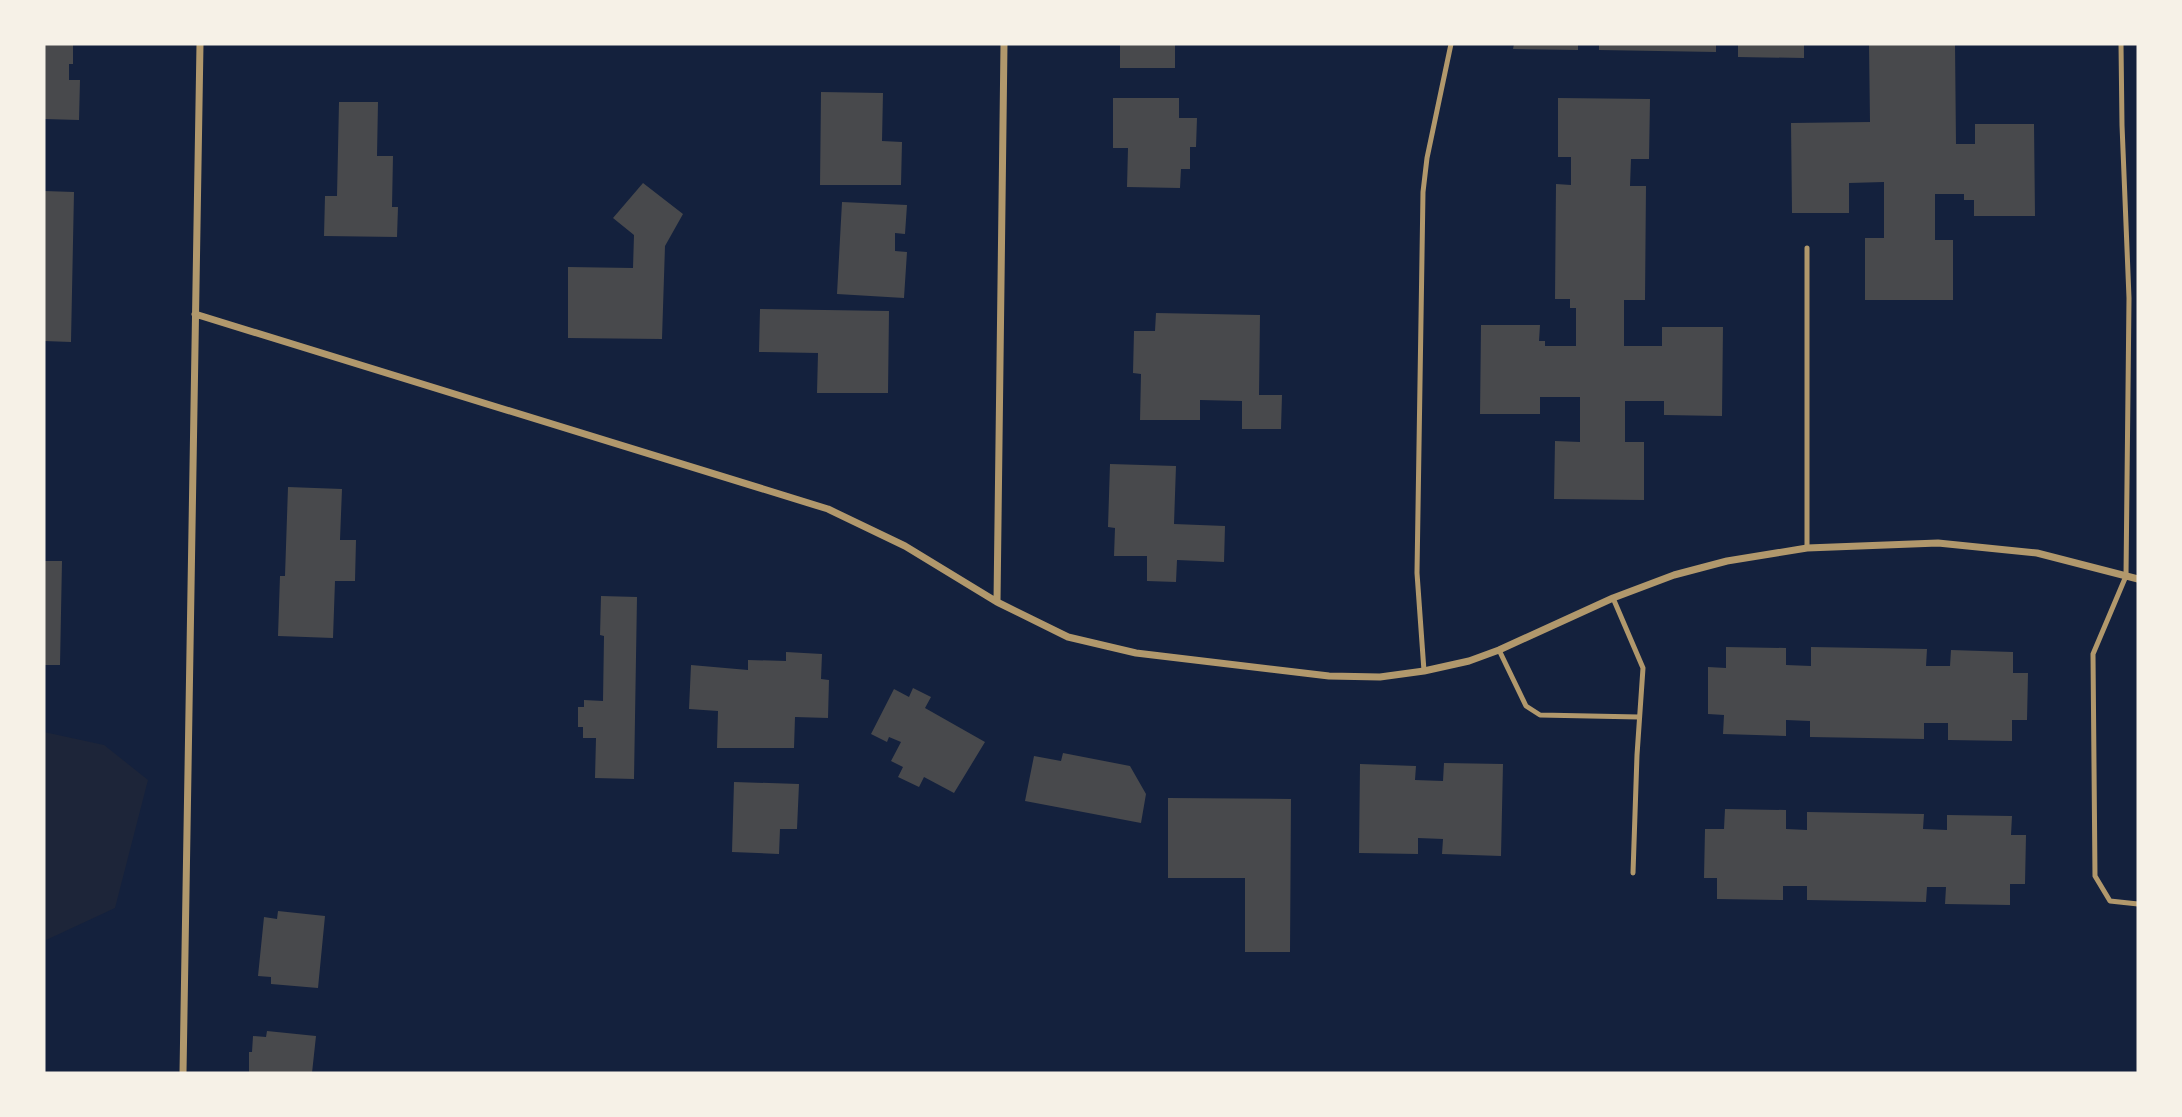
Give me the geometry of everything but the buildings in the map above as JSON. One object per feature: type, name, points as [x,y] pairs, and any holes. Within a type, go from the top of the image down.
[{"type":"street","points":[[183,1073],[200,44]]},
{"type":"street","points":[[997,602],[1004,44]]},
{"type":"street","points":[[195,314],[828,509],[905,546],[997,602],[1068,637],[1136,653],[1329,676],[1380,677],[1424,671],[1469,661],[1499,650],[1613,598],[1674,575],[1727,561],[1807,548],[1938,543],[2037,552],[2138,579]]},
{"type":"lane","points":[[1424,671],[1417,573],[1423,192],[1427,158],[1451,44]]},
{"type":"lane","points":[[2121,44],[2129,298],[2126,576],[2093,654],[2095,876],[2110,901],[2138,904]]},
{"type":"lane","points":[[1807,248],[1807,548]]},
{"type":"lane","points":[[1613,598],[1643,668],[1633,873]]},
{"type":"lane","points":[[1499,650],[1526,706],[1540,715],[1639,717]]},
{"type":"shaded area","points":[[44,732],[104,745],[148,780],[115,908],[44,941]]}]
